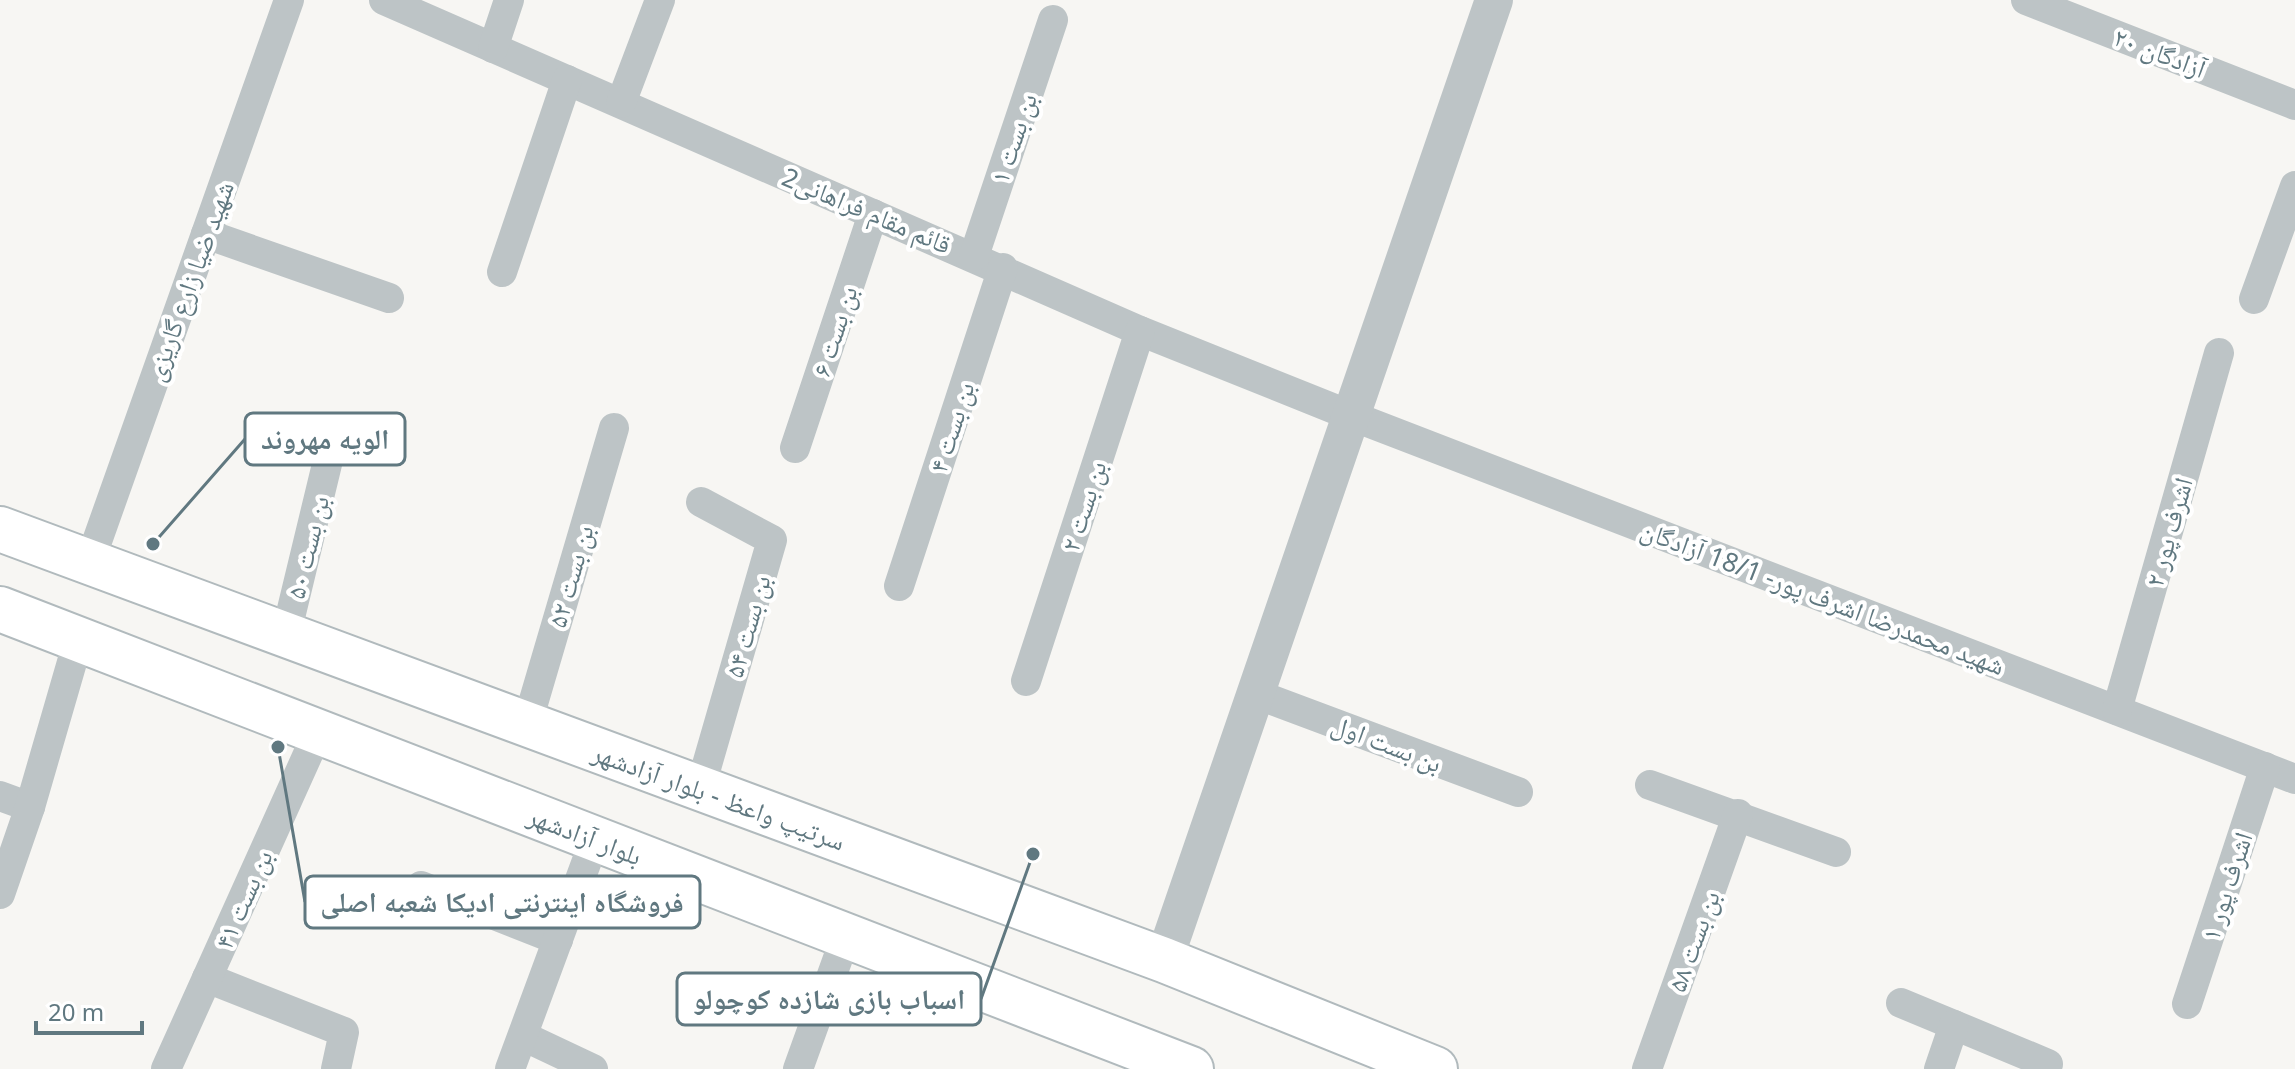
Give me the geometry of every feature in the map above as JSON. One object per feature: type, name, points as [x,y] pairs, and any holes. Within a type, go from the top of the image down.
[{"type":"main road","name":"سرتیپ واعظ - بلوار آزادشهر","points":[[0,529],[1164,960],[1435,1069]]},
{"type":"main road","points":[[0,609],[79,638]]},
{"type":"main road","name":"بلوار آزادشهر","points":[[79,638],[846,936],[1132,1059]]},
{"type":"main road","points":[[1132,1059],[1191,1069]]},
{"type":"street","name":"شهید ضیا زارع گاریزی","points":[[90,561],[289,0]]},
{"type":"street","name":"2قائم مقام فراهانی","points":[[384,0],[1003,268],[1140,331],[1352,416]]},
{"type":"street","points":[[493,48],[509,0]]},
{"type":"street","points":[[621,103],[660,0]]},
{"type":"street","points":[[1164,960],[1494,0]]},
{"type":"street","name":"۲۰ آزادگان","points":[[2026,0],[2295,105]]},
{"type":"street","name":"بن بست ۱","points":[[974,256],[1053,20]]},
{"type":"street","points":[[502,272],[567,80]]},
{"type":"street","points":[[2254,299],[2295,186]]},
{"type":"street","name":"بن بست ۶","points":[[795,448],[873,214]]},
{"type":"street","points":[[206,234],[389,298]]},
{"type":"street","name":"بن بست ۴","points":[[899,586],[1003,268]]},
{"type":"street","name":"بن بست ۲","points":[[1026,681],[1140,331]]},
{"type":"street","name":"۲ اشرف پور","points":[[2117,710],[2219,353]]},
{"type":"street","name":"شهید محمدرضا اشرف پور- 18/1 آزادگان","points":[[1352,416],[2295,779]]},
{"type":"street","name":"بن بست ۵۲","points":[[527,724],[614,428]]},
{"type":"street","name":"بن بست ۵۰","points":[[286,634],[328,460]]},
{"type":"street","name":"بن بست ۵۴","points":[[700,789],[772,540],[701,502]]},
{"type":"street","points":[[0,894],[30,807],[79,638]]},
{"type":"street","name":"بن بست اول","points":[[1256,694],[1518,792]]},
{"type":"street","name":"بن بست ۴۱","points":[[166,1069],[318,732]]},
{"type":"street","name":"۱ اشرف پور","points":[[2187,1004],[2265,767]]},
{"type":"street","points":[[1650,785],[1738,814],[1836,852]]},
{"type":"street","points":[[0,796],[30,807]]},
{"type":"street","name":"بن بست ۵۸","points":[[1647,1069],[1738,814]]},
{"type":"street","points":[[510,1069],[595,839]]},
{"type":"street","points":[[421,886],[558,940]]},
{"type":"street","points":[[798,1069],[846,936]]},
{"type":"street","name":"بن بست ۴۱","points":[[207,978],[344,1032],[336,1069]]},
{"type":"street","points":[[1901,1003],[2048,1064]]},
{"type":"street","points":[[1939,1069],[1954,1025]]},
{"type":"street","points":[[523,1036],[593,1069]]},
{"type":"place","name":"الویه مهروند","points":[[153,544]]},
{"type":"place","name":"فروشگاه اینترنتی ادیکا شعبه اصلی","points":[[278,747]]},
{"type":"place","name":"اسباب بازی شازده کوچولو","points":[[1033,854]]}]
